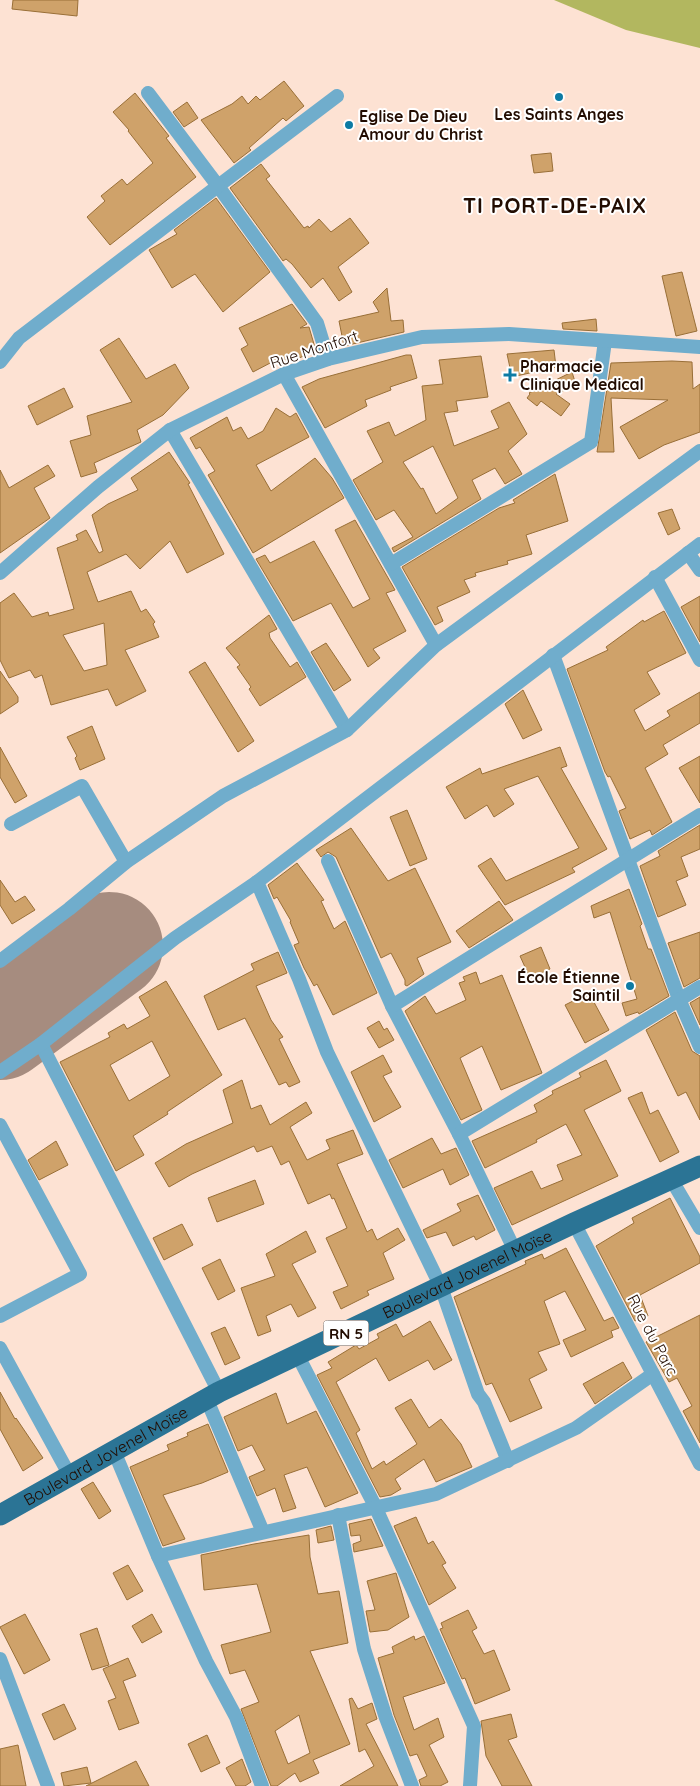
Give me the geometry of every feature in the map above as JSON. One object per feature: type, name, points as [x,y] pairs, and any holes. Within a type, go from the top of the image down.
[{"type":"main road","name":"Boulevard Jovenel Moïse","points":[[0,1515],[213,1396],[574,1223],[700,1166]]},
{"type":"street","points":[[148,93],[317,323],[328,359]]},
{"type":"street","points":[[0,362],[19,338],[337,96]]},
{"type":"street","name":"Rue Monfort","points":[[0,573],[98,487],[170,430],[284,374],[328,359],[422,337],[508,334],[700,347]]},
{"type":"street","points":[[391,564],[591,442],[604,341]]},
{"type":"street","points":[[284,374],[436,645]]},
{"type":"street","points":[[170,430],[347,730]]},
{"type":"street","points":[[0,961],[69,909],[126,862],[223,796],[347,730],[436,645],[700,451]]},
{"type":"street","points":[[0,1072],[41,1044],[175,938],[257,882],[700,544]]},
{"type":"street","points":[[688,553],[700,570]]},
{"type":"street","points":[[655,578],[700,660]]},
{"type":"street","points":[[553,655],[679,999],[700,1047]]},
{"type":"street","points":[[11,824],[82,786],[126,862]]},
{"type":"street","points":[[392,1006],[700,815]]},
{"type":"street","points":[[328,862],[392,1006],[459,1134],[515,1251]]},
{"type":"street","points":[[257,882],[299,979],[327,1052],[441,1287],[478,1394],[484,1402],[508,1460]]},
{"type":"street","points":[[459,1134],[700,987]]},
{"type":"street","points":[[41,1044],[213,1396],[263,1532]]},
{"type":"street","points":[[0,1125],[80,1274],[0,1316]]},
{"type":"street","points":[[671,1179],[700,1228]]},
{"type":"street","name":"Rue du Parc","points":[[574,1223],[700,1464]]},
{"type":"street","points":[[0,1348],[70,1476]]},
{"type":"street","points":[[298,1356],[375,1506],[474,1726],[470,1786]]},
{"type":"street","points":[[158,1556],[338,1514],[436,1494],[576,1428],[653,1374]]},
{"type":"street","points":[[114,1451],[158,1556],[206,1661],[236,1717],[262,1786]]},
{"type":"street","points":[[338,1514],[364,1649],[386,1718],[412,1786]]},
{"type":"street","points":[[0,1659],[48,1786]]},
{"type":"shaded area","points":[[554,0],[700,0],[700,48],[626,30]]},
{"type":"building","points":[[13,0],[78,0],[77,16],[12,9]]},
{"type":"building","points":[[284,81],[304,106],[286,121],[283,118],[249,148],[251,150],[234,163],[201,120],[232,104],[242,96],[248,104],[256,96],[260,100]]},
{"type":"building","points":[[135,93],[169,136],[166,138],[196,177],[110,245],[87,217],[105,201],[101,196],[122,179],[127,185],[153,163],[113,112]]},
{"type":"building","points":[[187,102],[198,118],[184,127],[173,112]]},
{"type":"building","points":[[551,153],[553,171],[534,173],[531,155]]},
{"type":"building","points":[[261,164],[270,176],[266,179],[304,228],[308,226],[309,228],[319,219],[331,232],[350,218],[369,243],[338,267],[352,292],[339,301],[323,278],[311,288],[292,264],[286,259],[283,261],[230,188]]},
{"type":"building","points":[[216,198],[270,272],[223,312],[195,274],[172,288],[149,250],[177,234],[174,230]]},
{"type":"building","points":[[682,272],[697,331],[676,336],[662,276]]},
{"type":"building","points":[[387,288],[391,321],[403,320],[404,332],[344,346],[339,321],[379,312],[373,302]]},
{"type":"building","points":[[292,304],[307,324],[300,328],[309,327],[316,351],[299,358],[297,354],[275,364],[274,361],[253,372],[241,349],[248,345],[239,328]]},
{"type":"building","points":[[596,319],[597,331],[563,329],[562,323]]},
{"type":"building","points":[[119,338],[146,379],[175,364],[189,388],[163,415],[137,430],[141,442],[94,463],[97,472],[81,477],[70,441],[91,435],[87,416],[132,402],[100,350]]},
{"type":"building","points":[[554,350],[556,367],[512,377],[507,354]]},
{"type":"building","points":[[411,355],[417,378],[390,387],[391,390],[365,400],[367,406],[325,428],[302,387],[319,379]]},
{"type":"building","points":[[481,356],[488,397],[456,401],[458,411],[444,413],[454,446],[499,428],[491,411],[509,402],[527,434],[508,451],[522,474],[505,484],[495,468],[472,480],[481,499],[394,552],[392,548],[413,537],[394,510],[376,520],[353,480],[383,462],[367,431],[389,422],[395,436],[426,420],[422,386],[443,384],[439,360]],"holes":[[[433,446],[458,498],[436,514],[423,488],[421,489],[403,462]]]},
{"type":"building","points":[[692,362],[693,389],[700,384],[700,432],[664,445],[639,459],[620,427],[668,400],[611,398],[614,452],[597,452],[611,363]]},
{"type":"building","points":[[572,372],[576,385],[556,394],[570,404],[561,416],[541,401],[537,406],[527,398],[529,393]]},
{"type":"building","points":[[64,388],[73,407],[37,425],[28,406]]},
{"type":"building","points":[[276,408],[290,417],[296,413],[309,437],[256,465],[271,491],[315,458],[332,478],[344,498],[253,553],[208,475],[215,471],[200,447],[196,449],[190,438],[227,417],[233,431],[241,427],[248,439],[263,431]]},
{"type":"building","points":[[169,452],[190,483],[188,484],[224,554],[187,573],[170,541],[140,569],[126,554],[87,572],[98,602],[131,591],[141,612],[146,609],[155,622],[153,624],[159,637],[125,650],[146,691],[116,706],[108,689],[51,705],[42,675],[35,678],[30,670],[9,678],[0,660],[0,603],[14,593],[32,617],[48,612],[49,616],[74,609],[57,548],[78,540],[76,535],[86,530],[99,553],[103,551],[92,515],[108,504],[138,490],[131,478]],"holes":[[[104,623],[107,665],[84,671],[63,635]]]},
{"type":"building","points":[[48,465],[55,476],[34,488],[50,518],[0,553],[0,470],[9,488]]},
{"type":"building","points":[[555,474],[568,521],[526,535],[532,554],[507,561],[508,564],[475,573],[476,576],[464,580],[470,592],[437,607],[443,621],[435,625],[402,567],[499,508],[515,503],[513,500]]},
{"type":"building","points":[[672,509],[680,529],[668,535],[658,513]]},
{"type":"building","points":[[355,520],[395,590],[386,593],[406,631],[373,649],[380,658],[368,667],[331,603],[293,621],[256,559],[265,555],[270,563],[314,541],[353,608],[370,599],[335,530]]},
{"type":"building","points":[[700,596],[700,642],[681,607]]},
{"type":"building","points":[[664,611],[686,653],[647,672],[660,694],[634,710],[645,731],[670,716],[667,711],[700,692],[700,723],[663,745],[668,754],[645,768],[672,822],[652,835],[650,830],[630,839],[619,811],[626,808],[610,776],[608,777],[605,772],[567,669],[608,650],[606,647],[643,620],[644,622]]},
{"type":"building","points":[[269,615],[277,629],[269,633],[270,638],[290,667],[297,662],[306,677],[260,706],[249,689],[251,687],[237,667],[240,665],[226,648]]},
{"type":"building","points":[[326,643],[351,680],[334,691],[311,652]]},
{"type":"building","points":[[205,662],[254,741],[238,752],[189,672]]},
{"type":"building","points":[[0,671],[18,697],[18,702],[0,714]]},
{"type":"building","points":[[523,690],[542,730],[523,739],[505,704]]},
{"type":"building","points":[[92,726],[105,759],[80,770],[75,758],[77,756],[67,737]]},
{"type":"building","points":[[0,747],[27,796],[15,803],[0,777]]},
{"type":"building","points":[[560,747],[567,766],[561,768],[607,849],[572,868],[575,872],[505,905],[478,866],[491,858],[506,881],[579,848],[538,776],[504,789],[514,804],[494,817],[487,805],[465,819],[446,787],[480,768],[482,774]]},
{"type":"building","points":[[700,756],[700,803],[679,768]]},
{"type":"building","points":[[407,810],[427,859],[410,866],[390,817]]},
{"type":"building","points":[[700,825],[700,849],[681,857],[688,876],[676,881],[686,905],[658,917],[640,866],[660,856],[658,851]]},
{"type":"building","points":[[351,828],[388,881],[415,868],[451,942],[417,958],[424,974],[407,986],[391,953],[381,958],[336,857],[328,852],[321,857],[316,850]]},
{"type":"building","points":[[297,863],[324,900],[321,901],[334,929],[345,921],[377,993],[333,1015],[317,984],[314,986],[304,968],[294,945],[299,943],[291,921],[277,897],[274,899],[268,885]]},
{"type":"building","points":[[0,880],[15,902],[25,896],[35,910],[12,924],[0,905]]},
{"type":"building","points":[[629,889],[642,924],[640,926],[648,949],[651,949],[669,996],[639,1014],[638,1012],[626,1016],[622,1003],[637,999],[610,912],[594,918],[591,906]]},
{"type":"building","points":[[499,901],[513,920],[469,948],[456,931]]},
{"type":"building","points":[[700,932],[700,978],[684,987],[668,943]]},
{"type":"building","points":[[541,947],[550,969],[530,978],[520,956]]},
{"type":"building","points":[[278,952],[287,973],[256,986],[271,1020],[283,1037],[279,1039],[300,1082],[289,1087],[286,1082],[279,1085],[245,1018],[218,1030],[204,996],[254,970],[251,964]]},
{"type":"building","points":[[476,972],[480,984],[502,975],[542,1073],[501,1090],[482,1046],[460,1058],[482,1110],[461,1120],[405,1011],[425,996],[436,1014],[466,1000],[459,983],[465,981],[463,977]]},
{"type":"building","points":[[166,981],[222,1075],[167,1112],[168,1114],[133,1136],[144,1155],[116,1171],[60,1062],[110,1037],[108,1033],[124,1024],[127,1029],[150,1016],[139,997]],"holes":[[[152,1041],[170,1076],[129,1101],[110,1065]]]},
{"type":"building","points":[[589,993],[609,1030],[585,1043],[565,1005]]},
{"type":"building","points":[[700,997],[700,1025],[690,1003]]},
{"type":"building","points":[[675,1012],[692,1051],[700,1056],[700,1120],[686,1092],[678,1096],[646,1030]]},
{"type":"building","points":[[379,1021],[384,1030],[387,1028],[394,1040],[379,1048],[367,1028]]},
{"type":"building","points":[[383,1055],[392,1072],[383,1076],[401,1107],[374,1122],[351,1072]]},
{"type":"building","points":[[606,1060],[621,1091],[584,1110],[618,1176],[512,1225],[494,1188],[532,1171],[541,1189],[563,1180],[557,1165],[582,1155],[566,1124],[536,1140],[537,1142],[485,1168],[472,1141],[537,1112],[534,1105],[553,1094],[552,1091],[581,1077],[579,1073]]},
{"type":"building","points":[[242,1080],[251,1109],[261,1105],[270,1125],[306,1102],[312,1113],[290,1127],[307,1160],[330,1149],[326,1140],[353,1130],[363,1154],[337,1164],[367,1232],[372,1229],[377,1240],[398,1228],[405,1240],[383,1253],[394,1279],[367,1291],[369,1295],[341,1309],[333,1292],[348,1286],[326,1238],[347,1228],[334,1198],[332,1199],[330,1194],[308,1204],[289,1161],[281,1165],[272,1146],[257,1152],[254,1146],[192,1174],[169,1187],[155,1163],[186,1144],[233,1123],[223,1090]]},
{"type":"building","points":[[642,1092],[650,1114],[658,1110],[679,1152],[660,1162],[628,1098]]},
{"type":"building","points":[[432,1138],[441,1154],[456,1148],[469,1175],[450,1185],[443,1169],[403,1188],[389,1160]]},
{"type":"building","points":[[56,1141],[68,1165],[39,1180],[28,1160]]},
{"type":"building","points":[[255,1180],[264,1204],[217,1222],[208,1198]]},
{"type":"building","points":[[478,1195],[495,1230],[476,1240],[474,1236],[453,1246],[446,1232],[427,1238],[423,1230],[461,1211],[457,1204]]},
{"type":"building","points":[[670,1198],[700,1257],[700,1263],[640,1295],[648,1316],[635,1321],[596,1246],[634,1223],[632,1218]]},
{"type":"building","points":[[182,1224],[193,1245],[164,1260],[153,1238]]},
{"type":"building","points":[[306,1231],[316,1252],[292,1264],[316,1308],[298,1317],[291,1304],[266,1316],[271,1331],[258,1336],[241,1288],[275,1276],[266,1254]]},
{"type":"building","points":[[566,1248],[604,1321],[613,1317],[619,1328],[611,1331],[613,1337],[571,1357],[563,1340],[586,1330],[565,1291],[544,1301],[560,1344],[538,1352],[547,1370],[529,1379],[542,1408],[510,1422],[492,1383],[486,1385],[454,1297],[526,1264],[525,1261],[542,1254],[544,1259]]},
{"type":"building","points":[[220,1259],[235,1291],[218,1300],[202,1268]]},
{"type":"building","points":[[700,1315],[700,1443],[683,1411],[692,1406],[677,1378],[669,1382],[646,1342]]},
{"type":"building","points":[[430,1321],[452,1360],[434,1370],[428,1360],[389,1381],[376,1358],[336,1382],[360,1430],[356,1433],[372,1469],[384,1461],[386,1465],[417,1444],[395,1408],[411,1399],[429,1428],[441,1419],[461,1444],[472,1467],[436,1482],[424,1459],[395,1479],[401,1489],[391,1495],[380,1497],[317,1375],[332,1368],[328,1362],[356,1345],[359,1349],[379,1338],[377,1334],[396,1324],[403,1337]]},
{"type":"building","points":[[225,1327],[240,1358],[225,1365],[211,1333]]},
{"type":"building","points":[[623,1362],[632,1378],[595,1404],[583,1384]]},
{"type":"building","points":[[0,1392],[15,1419],[43,1458],[23,1471],[0,1429]]},
{"type":"building","points":[[276,1393],[287,1424],[316,1411],[358,1493],[325,1507],[307,1467],[284,1475],[296,1508],[283,1512],[275,1488],[257,1496],[249,1477],[265,1470],[252,1445],[238,1451],[224,1417]]},
{"type":"building","points":[[208,1424],[228,1472],[202,1483],[163,1495],[185,1539],[163,1546],[130,1467],[169,1450],[167,1445],[188,1436],[187,1433]]},
{"type":"building","points":[[93,1482],[111,1511],[99,1519],[81,1489]]},
{"type":"building","points":[[416,1517],[428,1544],[433,1541],[446,1563],[442,1565],[456,1588],[429,1605],[394,1526]]},
{"type":"building","points":[[371,1519],[383,1546],[354,1552],[353,1544],[361,1541],[360,1535],[351,1536],[349,1524]]},
{"type":"building","points":[[331,1526],[334,1540],[318,1543],[316,1530]]},
{"type":"building","points":[[309,1535],[310,1557],[318,1594],[339,1591],[348,1643],[310,1651],[350,1744],[313,1760],[319,1773],[300,1782],[295,1773],[277,1786],[271,1786],[241,1709],[259,1702],[245,1670],[230,1674],[221,1645],[271,1632],[257,1584],[204,1590],[201,1555]],"holes":[[[299,1715],[310,1753],[288,1764],[275,1731]]]},
{"type":"building","points":[[128,1565],[143,1591],[127,1600],[113,1573]]},
{"type":"building","points":[[396,1573],[409,1617],[388,1630],[370,1632],[366,1611],[375,1610],[367,1581]]},
{"type":"building","points":[[468,1610],[477,1628],[472,1631],[484,1654],[494,1650],[510,1690],[475,1704],[465,1678],[462,1679],[440,1629],[443,1628],[441,1623]]},
{"type":"building","points":[[25,1614],[50,1660],[24,1674],[0,1627]]},
{"type":"building","points":[[152,1614],[162,1632],[142,1643],[132,1626]]},
{"type":"building","points":[[97,1628],[109,1665],[92,1670],[80,1634]]},
{"type":"building","points":[[414,1636],[415,1640],[424,1636],[445,1683],[403,1697],[414,1730],[438,1718],[444,1737],[429,1745],[448,1782],[440,1786],[421,1786],[419,1780],[427,1776],[417,1754],[410,1756],[394,1715],[378,1658],[394,1653],[392,1647]]},
{"type":"building","points":[[128,1658],[136,1676],[123,1681],[139,1723],[119,1730],[108,1701],[116,1698],[103,1669]]},
{"type":"building","points":[[352,1698],[358,1709],[372,1703],[377,1719],[366,1724],[398,1786],[340,1786],[374,1766],[365,1749],[359,1752],[349,1699]]},
{"type":"building","points":[[64,1704],[76,1729],[54,1740],[42,1714]]},
{"type":"building","points":[[511,1714],[517,1737],[508,1740],[532,1786],[502,1786],[486,1756],[481,1721]]},
{"type":"building","points":[[207,1735],[220,1763],[201,1772],[188,1744]]},
{"type":"building","points":[[18,1745],[26,1786],[0,1786],[0,1749]]},
{"type":"building","points":[[242,1759],[251,1782],[245,1786],[236,1786],[226,1768]]},
{"type":"building","points":[[136,1761],[149,1786],[86,1786]]},
{"type":"building","points":[[87,1767],[91,1783],[64,1786],[61,1773]]},
{"type":"runway","points":[[0,1026],[109,946]]},
{"type":"place","name":"Les Saints Anges","points":[[559,97]]},
{"type":"place","name":"Eglise De Dieu Amour du Christ","points":[[349,125]]},
{"type":"place","name":"Pharmacie Clinique Medical","points":[[510,375]]},
{"type":"place","name":"École Étienne Saintil","points":[[630,986]]},
{"type":"district","name":"TI PORT-DE-PAIX","points":[[555,205]]}]
